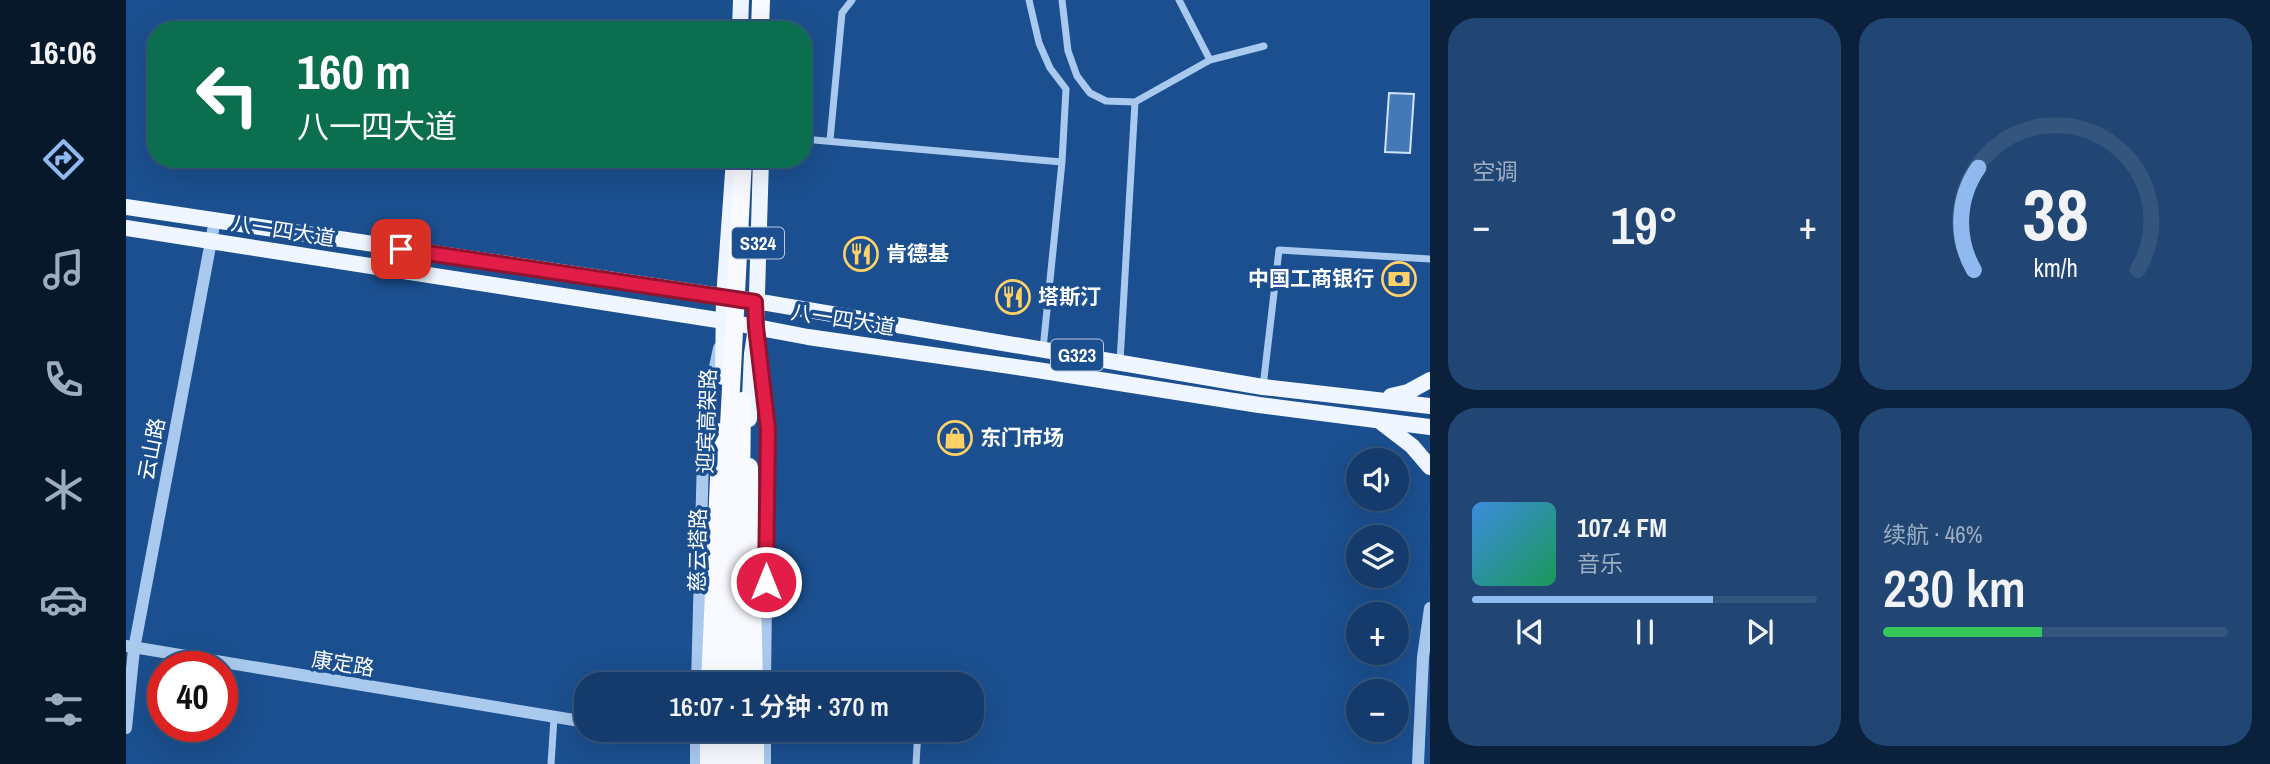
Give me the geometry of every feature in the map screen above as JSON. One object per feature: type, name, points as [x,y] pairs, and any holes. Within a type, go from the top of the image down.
[{"type":"highway","points":[[749,21],[750,0]]},
{"type":"highway","points":[[760,21],[761,0]]},
{"type":"highway","name":"迎宾高架路","points":[[723,672],[729,426],[743,168]]},
{"type":"highway","name":"迎宾高架路","points":[[739,672],[741,425],[753,168]]},
{"type":"highway","points":[[711,672],[721,421]]},
{"type":"highway","points":[[748,426],[754,672]]},
{"type":"highway","points":[[703,742],[709,764]]},
{"type":"highway","points":[[722,742],[722,764]]},
{"type":"highway","points":[[738,742],[738,764]]},
{"type":"highway","points":[[755,742],[755,764]]},
{"type":"main road","points":[[740,21],[741,0]]},
{"type":"main road","points":[[768,21],[769,0]]},
{"type":"main road","name":"S324","points":[[724,321],[733,168]]},
{"type":"main road","name":"S324","points":[[756,327],[761,168]]},
{"type":"main road","name":"八一四大道","points":[[126,207],[755,302],[1264,387],[1430,406]]},
{"type":"main road","name":"八一四大道","points":[[126,228],[724,321],[808,337],[1246,403],[1430,427]]},
{"type":"main road","name":"慈云塔路","points":[[717,672],[724,321]]},
{"type":"main road","points":[[748,672],[748,426],[756,327]]},
{"type":"main road","points":[[1366,398],[1408,393],[1430,380]]},
{"type":"main road","points":[[1367,417],[1379,421],[1402,436],[1430,467]]},
{"type":"main road","points":[[715,764],[716,742]]},
{"type":"main road","points":[[748,742],[748,764]]},
{"type":"street","points":[[830,140],[842,13],[852,0]]},
{"type":"street","points":[[1029,0],[1039,43],[1050,68],[1066,89],[1062,162],[1043,350]]},
{"type":"street","points":[[1062,0],[1068,51],[1077,76],[1090,93],[1106,101],[1135,102],[1210,60],[1264,46]]},
{"type":"street","points":[[1179,0],[1210,60]]},
{"type":"street","points":[[1120,363],[1135,102]]},
{"type":"street","points":[[812,139],[1062,162]]},
{"type":"street","name":"云山路","points":[[126,728],[130,648],[215,220]]},
{"type":"street","points":[[1264,387],[1279,250],[1430,259]]},
{"type":"street","name":"慈云塔路","points":[[697,672],[704,419],[724,321]]},
{"type":"street","points":[[756,327],[768,429],[765,672]]},
{"type":"street","points":[[1418,764],[1423,657],[1430,608]]},
{"type":"street","name":"康定路","points":[[130,648],[574,720]]},
{"type":"street","points":[[551,764],[554,718]]},
{"type":"street","points":[[696,764],[699,742]]},
{"type":"street","points":[[765,742],[765,764]]},
{"type":"street","points":[[916,764],[917,742]]},
{"type":"building","points":[[1389,93],[1414,94],[1410,153],[1385,152]]},
{"type":"place","name":"肯德基","points":[[861,254]]},
{"type":"place","name":"中国工商银行","points":[[1399,279]]},
{"type":"place","name":"塔斯汀","points":[[1013,297]]},
{"type":"place","name":"东门市场","points":[[955,438]]},
{"type":"route","points":[[401,249],[755,302],[768,429],[766,582]]}]
